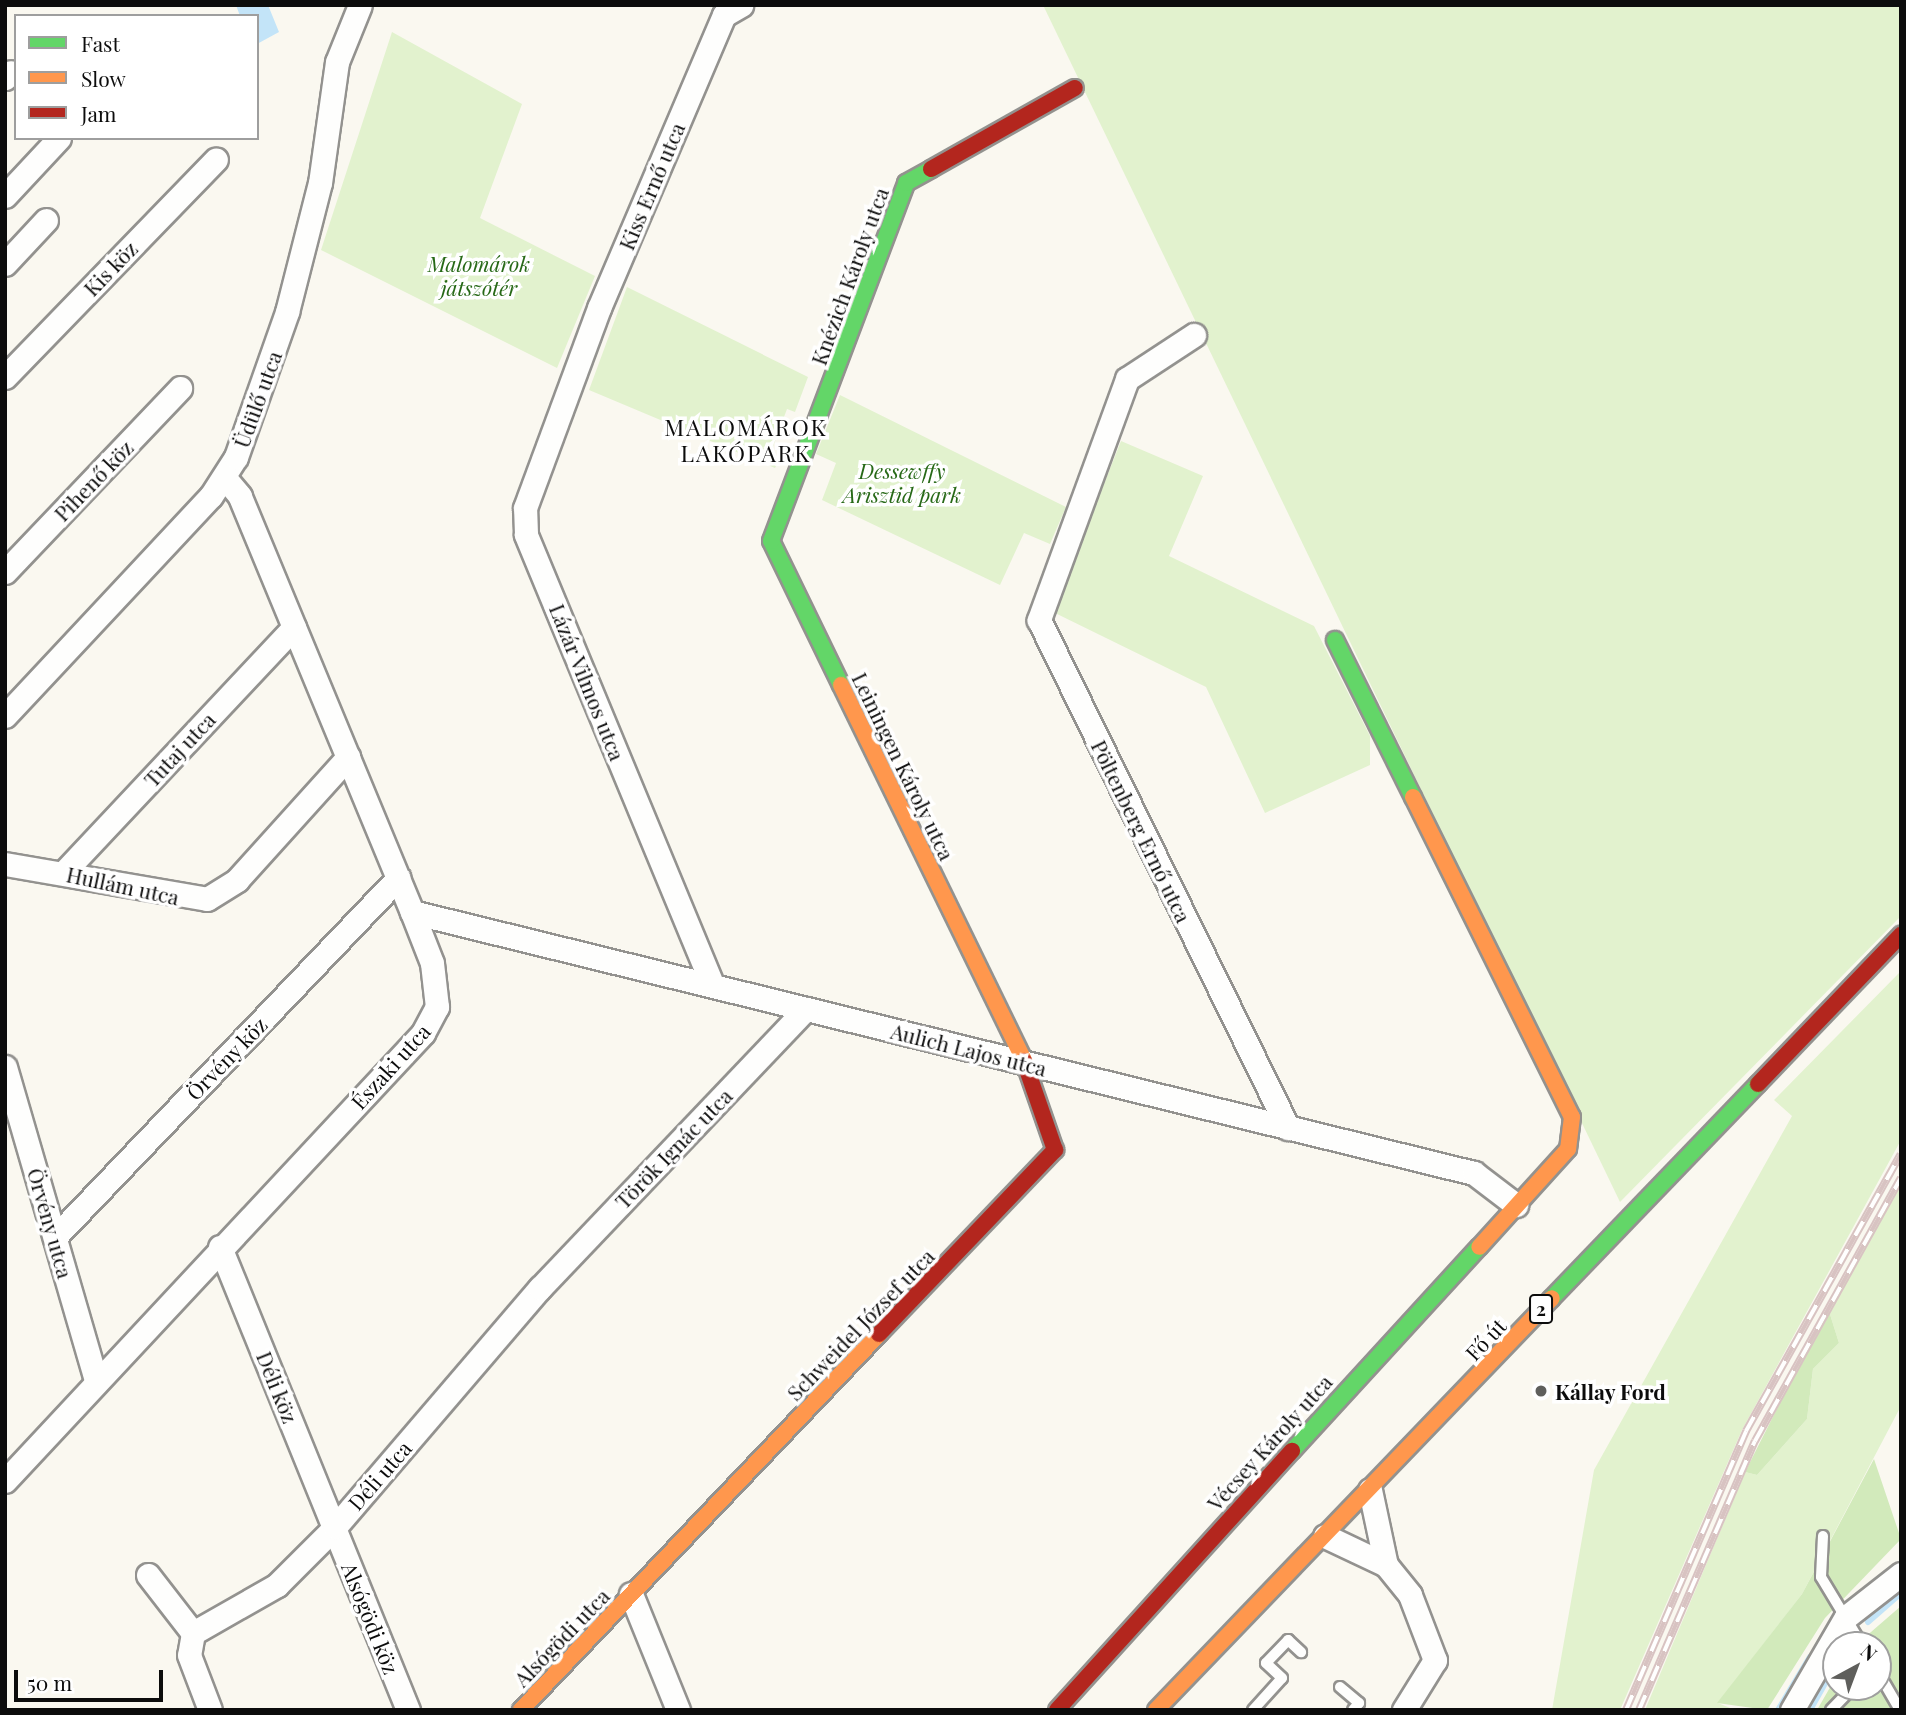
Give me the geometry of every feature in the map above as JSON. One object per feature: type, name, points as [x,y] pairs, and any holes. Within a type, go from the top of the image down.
[{"type":"street","name":"Üdülő utca","points":[[5,716],[225,478],[287,312],[320,183],[337,62],[360,5]]},
{"type":"street","name":"Kiss Ernő utca","points":[[572,377],[724,15],[741,5]]},
{"type":"street","name":"Knézich Károly utca","points":[[792,486],[906,183],[1075,89]]},
{"type":"street","points":[[5,196],[57,140]]},
{"type":"street","name":"Kis köz","points":[[5,377],[216,159]]},
{"type":"street","points":[[5,264],[46,220]]},
{"type":"street","name":"Pöltenberg Ernő utca","points":[[1194,335],[1127,379],[1039,620],[1288,1128]]},
{"type":"street","name":"Lázár Vilmos utca","points":[[572,377],[531,484],[526,534],[712,984]]},
{"type":"street","name":"Pihenő köz","points":[[5,572],[180,388]]},
{"type":"street","name":"Északi utca","points":[[5,1481],[432,1021],[437,986],[412,912],[240,496],[225,478]]},
{"type":"street","name":"Leiningen Károly utca","points":[[792,486],[771,541],[1025,1063]]},
{"type":"street","name":"Tutaj utca","points":[[65,872],[294,627]]},
{"type":"street","name":"Vécsey Károly utca","points":[[1057,1710],[1568,1149],[1572,1117],[1335,639]]},
{"type":"street","name":"Hullám utca","points":[[5,864],[65,872],[208,899],[237,880],[348,757]]},
{"type":"street","name":"Örvény köz","points":[[55,1237],[398,878]]},
{"type":"street","name":"Aulich Lajos utca","points":[[412,912],[1474,1173],[1516,1205]]},
{"type":"street","name":"Fő út","points":[[1156,1710],[1901,935]]},
{"type":"street","name":"Török Ignác utca","points":[[540,1288],[806,1009]]},
{"type":"street","name":"Schweidel József utca","points":[[631,1594],[1055,1150],[1025,1063]]},
{"type":"street","name":"Örvény utca","points":[[5,1067],[96,1380]]},
{"type":"street","name":"Déli köz","points":[[220,1247],[335,1527]]},
{"type":"street","name":"Déli utca","points":[[192,1633],[277,1585],[335,1527],[540,1288]]},
{"type":"street","points":[[1370,1490],[1386,1565]]},
{"type":"street","name":"Alsógödi köz","points":[[335,1527],[408,1710]]},
{"type":"street","points":[[1325,1536],[1386,1565],[1410,1595],[1435,1660],[1404,1710]]},
{"type":"street","points":[[1791,1710],[1846,1616],[1901,1574]]},
{"type":"street","points":[[148,1575],[192,1633],[189,1655],[210,1710]]},
{"type":"street","points":[[631,1594],[678,1710]]},
{"type":"street","name":"Alsógödi utca","points":[[521,1710],[631,1594]]},
{"type":"lane","points":[[1823,1536],[1821,1577],[1854,1631]]},
{"type":"lane","points":[[1253,1710],[1282,1678],[1266,1663],[1288,1640],[1301,1652]]},
{"type":"lane","points":[[1340,1687],[1359,1703],[1353,1710]]},
{"type":"green space","points":[[1043,5],[1901,5],[1901,916],[1620,1202]]},
{"type":"green space","name":"Malomárok játszótér","points":[[392,32],[522,104],[480,218],[595,276],[557,368],[321,250]]},
{"type":"green space","points":[[627,287],[808,377],[795,412],[787,409],[769,457],[778,462],[775,468],[589,390]]},
{"type":"green space","name":"Dessewffy Arisztid park","points":[[840,395],[1066,507],[1050,544],[1024,533],[1000,585],[822,500],[836,463],[816,454]]},
{"type":"green space","points":[[1121,441],[1203,476],[1169,556],[1314,626],[1370,736],[1370,765],[1265,813],[1206,687],[1053,612]]},
{"type":"green space","points":[[1901,971],[1901,1140],[1742,1430],[1620,1710],[1552,1710],[1594,1470],[1792,1116],[1774,1100]]},
{"type":"green space","points":[[1901,1182],[1901,1406],[1802,1594],[1718,1703],[1735,1710],[1645,1710],[1745,1472],[1757,1475],[1807,1419],[1813,1369],[1839,1343],[1828,1308]]},
{"type":"green space","points":[[1828,1308],[1839,1343],[1813,1369],[1807,1419],[1757,1475],[1745,1472]]},
{"type":"green space","points":[[1874,1459],[1901,1539],[1825,1618],[1767,1710],[1717,1703],[1802,1594]]},
{"type":"green space","points":[[1901,1606],[1901,1710],[1817,1710],[1822,1701],[1892,1701],[1892,1631],[1872,1631]]},
{"type":"water","points":[[236,5],[268,5],[279,32],[259,43],[259,14],[239,14]]},
{"type":"waterway","points":[[1868,1622],[1901,1593]]},
{"type":"waterway","points":[[1778,1710],[1810,1657]]},
{"type":"waterway","points":[[1810,1710],[1822,1689]]},
{"type":"railway","points":[[1626,1710],[1746,1431],[1901,1154]]},
{"type":"railway","points":[[1639,1710],[1755,1441],[1901,1178]]},
{"type":"traffic: fast","points":[[841,685],[771,541],[906,183],[931,169]]},
{"type":"traffic: fast","points":[[1335,640],[1413,797]]},
{"type":"traffic: fast","points":[[1552,1298],[1758,1084]]},
{"type":"traffic: fast","points":[[1292,1451],[1479,1247]]},
{"type":"traffic: slow","points":[[841,685],[1024,1061]]},
{"type":"traffic: slow","points":[[1413,797],[1572,1117],[1568,1149],[1479,1247]]},
{"type":"traffic: slow","points":[[1156,1710],[1552,1298]]},
{"type":"traffic: slow","points":[[521,1710],[879,1334]]},
{"type":"traffic: jam","points":[[931,169],[1075,88]]},
{"type":"traffic: jam","points":[[1758,1084],[1901,935]]},
{"type":"traffic: jam","points":[[879,1334],[1055,1150],[1024,1061]]},
{"type":"traffic: jam","points":[[1057,1710],[1292,1451]]},
{"type":"place","name":"Kállay Ford","points":[[1541,1391]]},
{"type":"district","name":"MALOMÁROK LAKÓPARK","points":[[746,440]]}]
